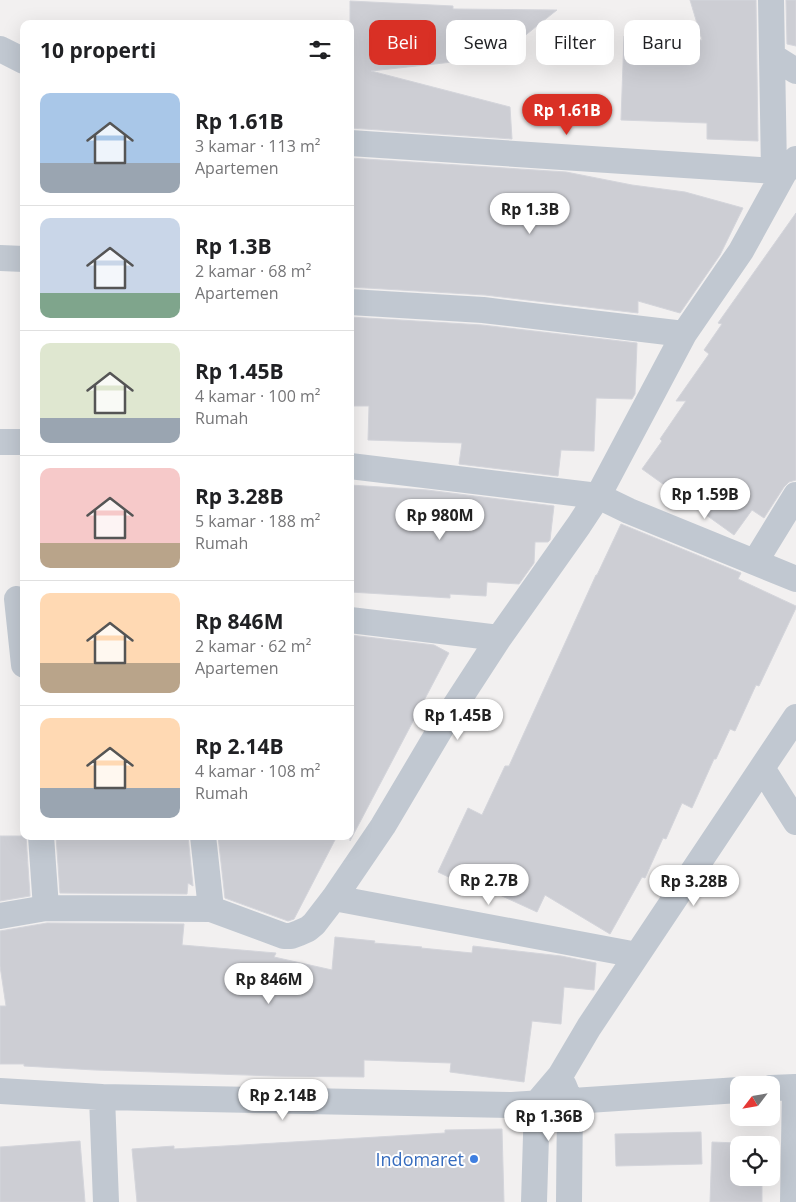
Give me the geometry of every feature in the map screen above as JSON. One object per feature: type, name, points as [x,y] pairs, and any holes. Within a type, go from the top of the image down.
[{"type":"street","points":[[0,916],[46,908],[211,909],[284,936],[291,936],[308,929],[314,924],[383,826],[447,718],[498,638],[598,496],[684,334],[741,251],[785,167],[772,56],[771,0]]},
{"type":"street","points":[[0,49],[20,59]]},
{"type":"street","points":[[772,56],[796,71]]},
{"type":"street","points":[[354,143],[785,167]]},
{"type":"street","points":[[0,258],[20,259]]},
{"type":"street","points":[[354,302],[483,310],[684,334]]},
{"type":"street","points":[[0,442],[20,442]]},
{"type":"street","points":[[354,466],[598,496],[629,511],[796,580]]},
{"type":"street","points":[[755,562],[796,495]]},
{"type":"street","points":[[14,599],[20,639]]},
{"type":"street","points":[[354,620],[498,638]]},
{"type":"street","points":[[534,1202],[538,1103],[560,1076],[589,1027],[796,717]]},
{"type":"street","points":[[762,768],[796,822]]},
{"type":"street","points":[[41,840],[46,908]]},
{"type":"street","points":[[203,840],[211,909]]},
{"type":"street","points":[[334,898],[637,955]]},
{"type":"street","points":[[560,1076],[570,1101],[569,1202]]},
{"type":"street","points":[[787,1087],[793,1202]]},
{"type":"street","points":[[0,1091],[102,1097],[512,1105],[730,1091]]},
{"type":"street","points":[[102,1097],[106,1202]]},
{"type":"building","points":[[690,0],[756,0],[758,141],[707,139],[707,123],[621,120],[624,36],[624,65],[700,65],[700,40],[702,40],[700,20],[696,20]]},
{"type":"building","points":[[786,0],[796,0],[796,46],[787,44]]},
{"type":"building","points":[[350,1],[453,6],[453,9],[557,10],[544,20],[536,20],[536,27],[526,35],[526,20],[446,20],[446,63],[436,64],[436,20],[369,20],[369,65],[425,65],[371,71],[510,107],[512,139],[354,128],[354,20],[350,20]]},
{"type":"building","points":[[354,158],[566,172],[632,185],[685,192],[743,208],[720,255],[680,313],[638,301],[638,313],[485,295],[354,287]]},
{"type":"building","points":[[796,213],[796,480],[789,482],[784,487],[764,518],[752,510],[734,535],[642,469],[662,441],[660,439],[686,401],[676,401],[709,354],[704,350],[722,324],[718,323]]},
{"type":"building","points":[[354,317],[482,325],[637,343],[635,394],[632,399],[596,398],[594,451],[561,450],[558,476],[459,464],[462,443],[368,440],[369,406],[354,406]]},
{"type":"building","points":[[354,485],[427,490],[554,506],[550,540],[548,542],[535,542],[534,563],[519,584],[487,582],[486,596],[450,594],[450,598],[354,592]]},
{"type":"building","points":[[621,524],[741,573],[738,579],[796,606],[796,608],[759,686],[756,685],[735,731],[730,729],[692,808],[682,803],[666,839],[663,838],[645,878],[642,877],[610,934],[545,895],[537,912],[478,885],[476,890],[438,872],[468,808],[482,815],[505,766],[509,766]]},
{"type":"building","points":[[354,635],[434,645],[449,653],[354,833]]},
{"type":"building","points":[[0,836],[20,836],[20,840],[26,840],[30,896],[0,901]]},
{"type":"building","points":[[56,840],[188,840],[193,886],[188,883],[187,894],[60,893]]},
{"type":"building","points":[[218,840],[335,840],[294,919],[288,921],[225,898]]},
{"type":"building","points":[[47,923],[184,924],[182,945],[276,953],[274,957],[332,970],[335,937],[472,953],[473,946],[561,956],[596,963],[594,990],[564,987],[561,1024],[532,1021],[524,1082],[450,1072],[451,1063],[364,1060],[364,1077],[95,1070],[24,1066],[24,1064],[0,1064],[0,1006],[6,1006],[0,966],[0,931]]},
{"type":"building","points":[[502,1129],[504,1202],[137,1202],[132,1149],[174,1146],[174,1149],[445,1133],[445,1130]]},
{"type":"building","points":[[701,1132],[702,1164],[616,1166],[615,1134]]},
{"type":"building","points":[[80,1141],[85,1202],[0,1202],[0,1147]]},
{"type":"building","points":[[712,1142],[730,1143],[730,1186],[762,1186],[762,1202],[710,1202]]},
{"type":"place","name":"Indomaret","points":[[474,1159]]}]
